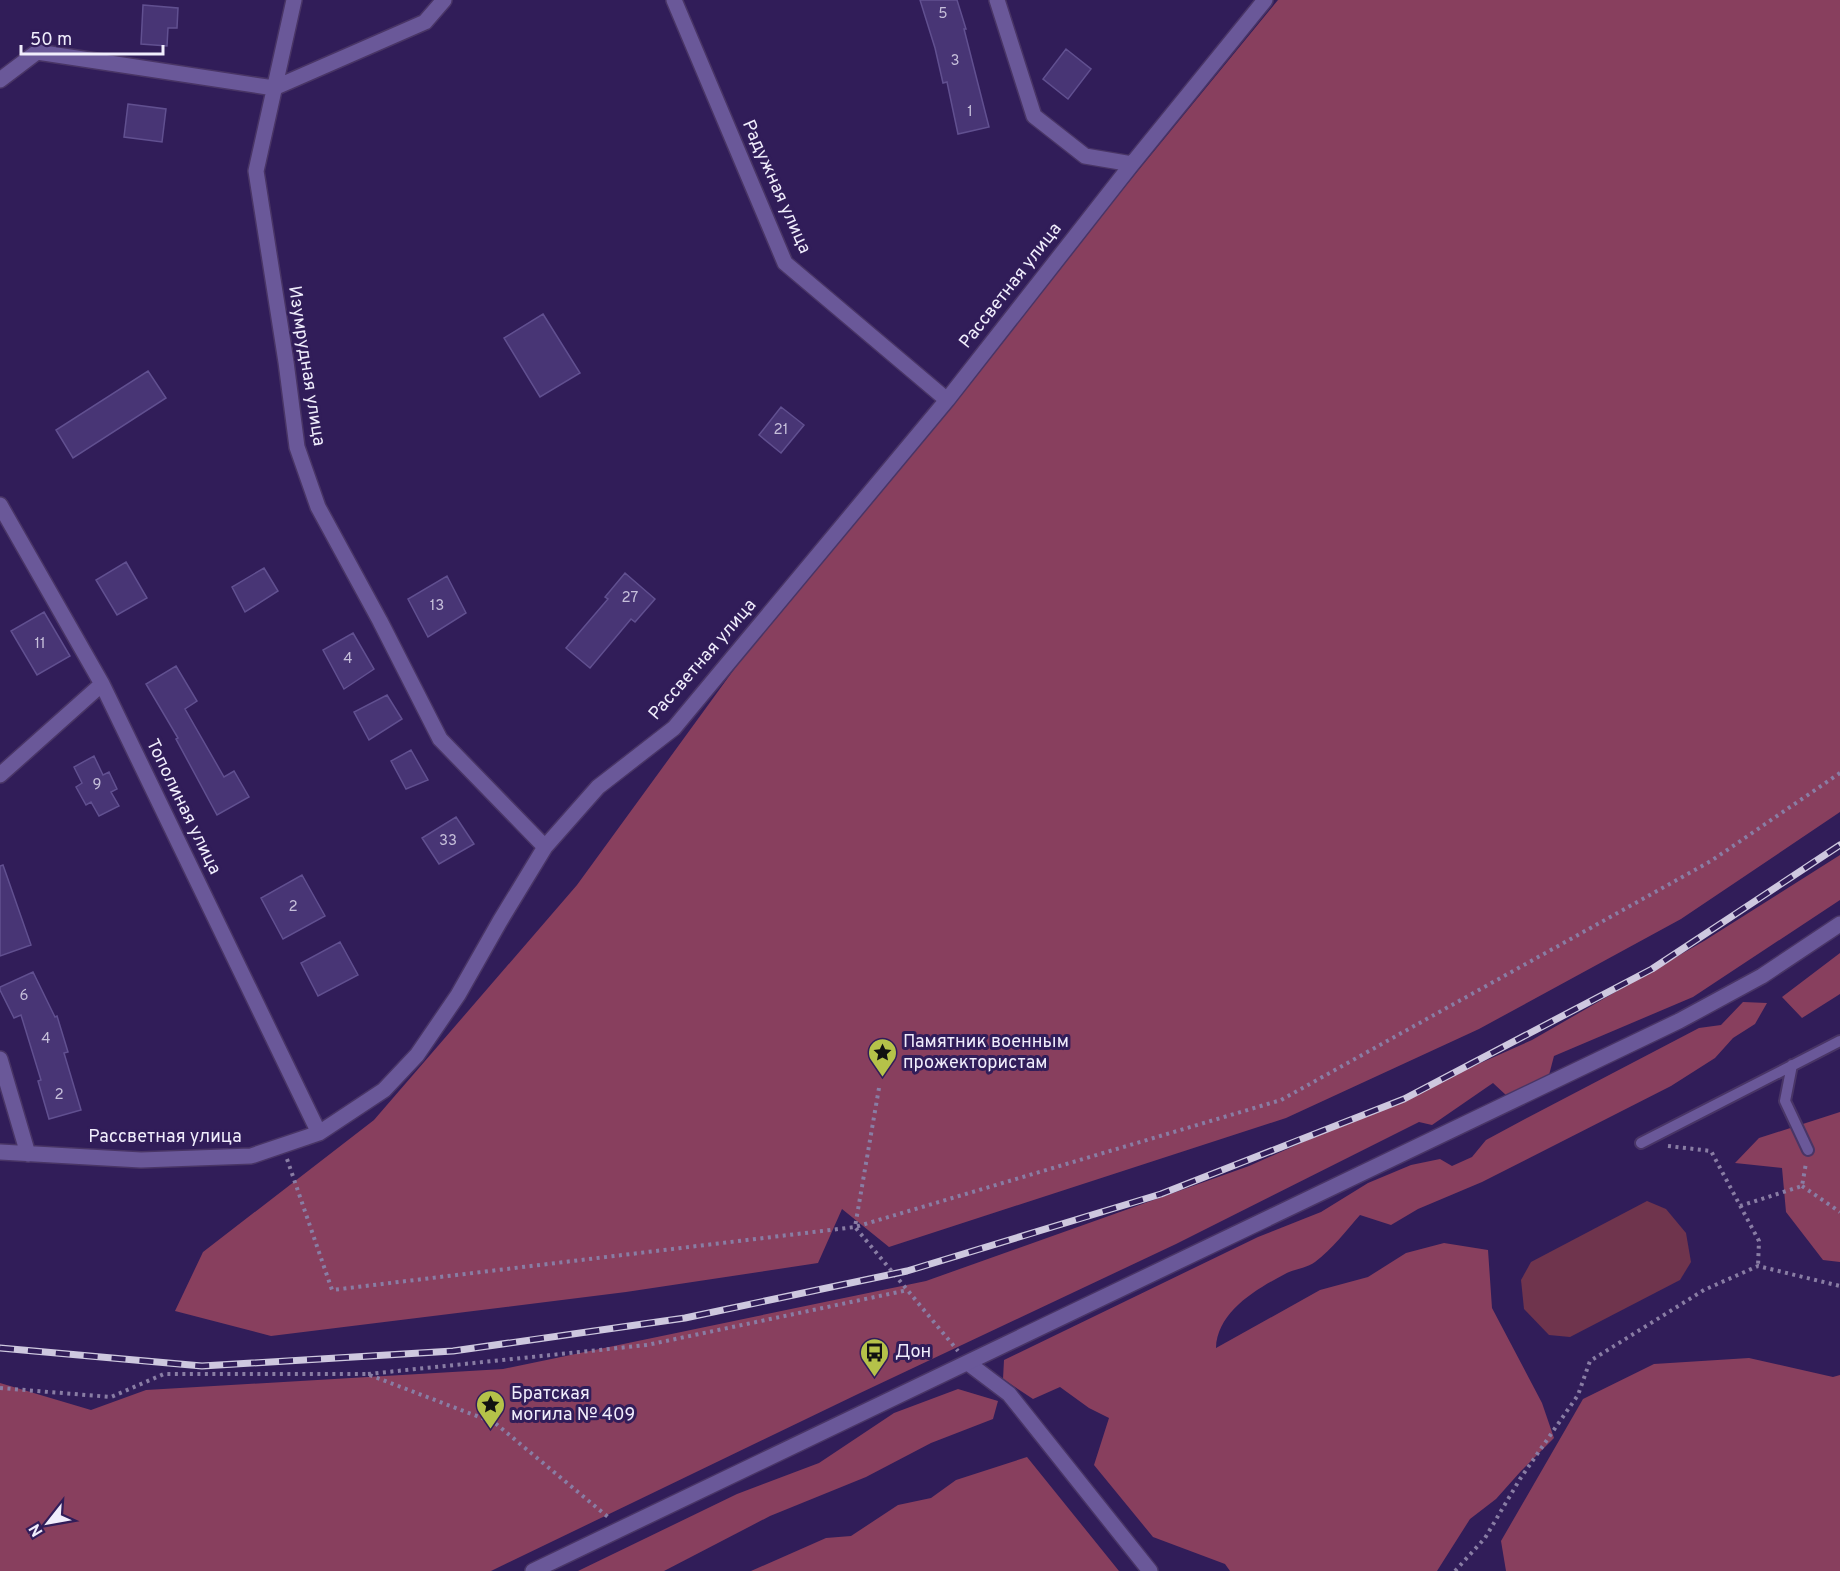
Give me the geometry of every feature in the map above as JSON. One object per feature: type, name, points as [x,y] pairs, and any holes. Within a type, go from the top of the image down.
[{"type":"street","name":"Изумрудная улица","points":[[294,0],[256,171],[297,447],[318,507],[380,621],[440,739],[545,847]]},
{"type":"street","points":[[0,80],[37,52],[274,88],[425,22],[444,0]]},
{"type":"street","name":"Радужная улица","points":[[674,0],[785,263],[947,400]]},
{"type":"street","points":[[997,0],[1034,116],[1084,156],[1132,164]]},
{"type":"street","name":"Рассветная улица","points":[[0,1152],[141,1160],[251,1156],[319,1133],[384,1090],[417,1055],[458,995],[545,847],[598,787],[674,728],[947,400],[1264,0]]},
{"type":"street","name":"Тополиная улица","points":[[0,505],[102,684],[319,1133]]},
{"type":"street","points":[[0,775],[102,684]]},
{"type":"street","points":[[533,1571],[1679,1021],[1762,976],[1840,924]]},
{"type":"street","points":[[0,1059],[28,1154]]},
{"type":"street","points":[[968,1364],[1009,1394],[1149,1571]]},
{"type":"lane","points":[[1641,1143],[1840,1041]]},
{"type":"lane","points":[[1792,1065],[1785,1101],[1808,1150]]},
{"type":"path","points":[[283,1146],[332,1290],[855,1227],[1281,1100],[1711,861],[1840,773]]},
{"type":"path","points":[[879,1088],[855,1227],[968,1364]]},
{"type":"path","points":[[1641,1143],[1711,1151],[1759,1241],[1758,1266]]},
{"type":"path","points":[[1802,1186],[1808,1150]]},
{"type":"path","points":[[1740,1206],[1802,1186]]},
{"type":"path","points":[[1802,1186],[1840,1212]]},
{"type":"path","points":[[1455,1571],[1485,1538],[1520,1479],[1578,1395],[1590,1361],[1704,1290],[1758,1266],[1840,1286]]},
{"type":"path","points":[[0,1388],[111,1397],[164,1374],[367,1374],[647,1345],[908,1290]]},
{"type":"path","points":[[367,1374],[495,1423],[622,1528]]},
{"type":"shaded area","points":[[1278,0],[1840,0],[1840,812],[1681,919],[1479,1029],[1286,1118],[889,1247],[842,1209],[818,1263],[626,1292],[271,1336],[175,1311],[203,1252],[374,1120],[577,885],[773,616]]},
{"type":"shaded area","points":[[1840,855],[1840,900],[1693,997],[1554,1056],[1549,1075],[1507,1096],[1493,1083],[1432,1125],[1419,1122],[1176,1244],[491,1571],[0,1571],[0,1383],[91,1410],[146,1390],[503,1369],[926,1281],[1249,1166],[1532,1040],[1704,941]]},
{"type":"shaded area","points":[[1840,953],[1840,994],[1802,1018],[1782,997]]},
{"type":"shaded area","points":[[1743,1002],[1767,1003],[1755,1024],[1733,1038],[1715,1058],[1671,1086],[1482,1182],[1418,1209],[1391,1225],[1360,1215],[1333,1246],[1315,1262],[1289,1272],[1262,1287],[1240,1303],[1223,1323],[1216,1348],[1320,1290],[1368,1277],[1406,1253],[1444,1243],[1488,1250],[1492,1308],[1542,1403],[1554,1438],[1496,1499],[1470,1519],[1437,1571],[1230,1571],[1225,1564],[1153,1537],[1094,1465],[1109,1418],[1089,1408],[1060,1387],[1033,1399],[1003,1379],[1004,1360],[1258,1237],[1321,1212],[1368,1183],[1411,1165],[1440,1159],[1452,1166],[1472,1157],[1486,1140],[1525,1119],[1699,1028],[1721,1025]]},
{"type":"shaded area","points":[[1840,1112],[1840,1262],[1823,1260],[1786,1212],[1782,1168],[1735,1163],[1759,1138]]},
{"type":"shaded area","points":[[1647,1201],[1666,1209],[1686,1233],[1691,1262],[1680,1280],[1570,1337],[1549,1335],[1524,1309],[1521,1280],[1531,1262]]},
{"type":"shaded area","points":[[1749,1358],[1833,1377],[1840,1375],[1840,1571],[1506,1571],[1501,1541],[1583,1399],[1654,1364]]},
{"type":"shaded area","points":[[958,1389],[998,1401],[993,1419],[931,1443],[866,1477],[770,1516],[664,1571],[578,1571],[737,1494],[819,1463],[894,1413]]},
{"type":"shaded area","points":[[1027,1457],[1119,1571],[751,1571],[826,1538],[851,1536],[898,1505],[931,1498],[956,1480]]},
{"type":"building","points":[[920,0],[957,0],[989,127],[958,134],[947,82],[943,83]]},
{"type":"building","points":[[143,5],[178,8],[177,28],[168,28],[167,46],[141,44]]},
{"type":"building","points":[[1066,49],[1091,69],[1068,99],[1043,79]]},
{"type":"building","points":[[128,104],[166,109],[162,142],[124,137]]},
{"type":"building","points":[[543,314],[580,373],[540,397],[504,338]]},
{"type":"building","points":[[148,371],[166,398],[73,458],[56,430]]},
{"type":"building","points":[[781,407],[804,425],[781,453],[759,435]]},
{"type":"building","points":[[126,562],[147,598],[117,615],[96,580]]},
{"type":"building","points":[[264,568],[278,591],[245,612],[232,587]]},
{"type":"building","points":[[625,573],[655,599],[635,622],[631,619],[590,668],[566,648],[608,599],[605,597]]},
{"type":"building","points":[[447,576],[466,613],[428,637],[408,599]]},
{"type":"building","points":[[44,612],[70,656],[37,675],[11,631]]},
{"type":"building","points":[[353,633],[374,669],[344,689],[323,650]]},
{"type":"building","points":[[176,666],[197,701],[185,709],[224,777],[234,771],[249,797],[217,815],[176,739],[178,738],[146,684]]},
{"type":"building","points":[[387,695],[402,719],[369,740],[354,712]]},
{"type":"building","points":[[411,750],[428,780],[406,789],[391,761]]},
{"type":"building","points":[[94,756],[103,775],[109,772],[117,789],[111,792],[119,806],[99,816],[91,802],[86,805],[76,787],[82,783],[74,767]]},
{"type":"building","points":[[456,817],[474,844],[439,864],[422,838]]},
{"type":"building","points":[[3,865],[31,945],[0,956],[0,866]]},
{"type":"building","points":[[302,875],[325,916],[283,939],[261,898]]},
{"type":"building","points":[[340,942],[358,975],[318,996],[301,963]]},
{"type":"building","points":[[33,972],[55,1017],[57,1016],[68,1052],[64,1053],[81,1110],[49,1119],[38,1081],[41,1080],[21,1015],[14,1018],[0,990],[0,987]]},
{"type":"railway","points":[[0,1348],[202,1366],[453,1351],[685,1318],[907,1271],[1161,1194],[1404,1099],[1652,969],[1840,845]]},
{"type":"place","name":"Памятник военным прожектористам","points":[[882,1078]]},
{"type":"place","name":"Дон","points":[[874,1378]]},
{"type":"place","name":"Братская могила № 409","points":[[490,1430]]}]
